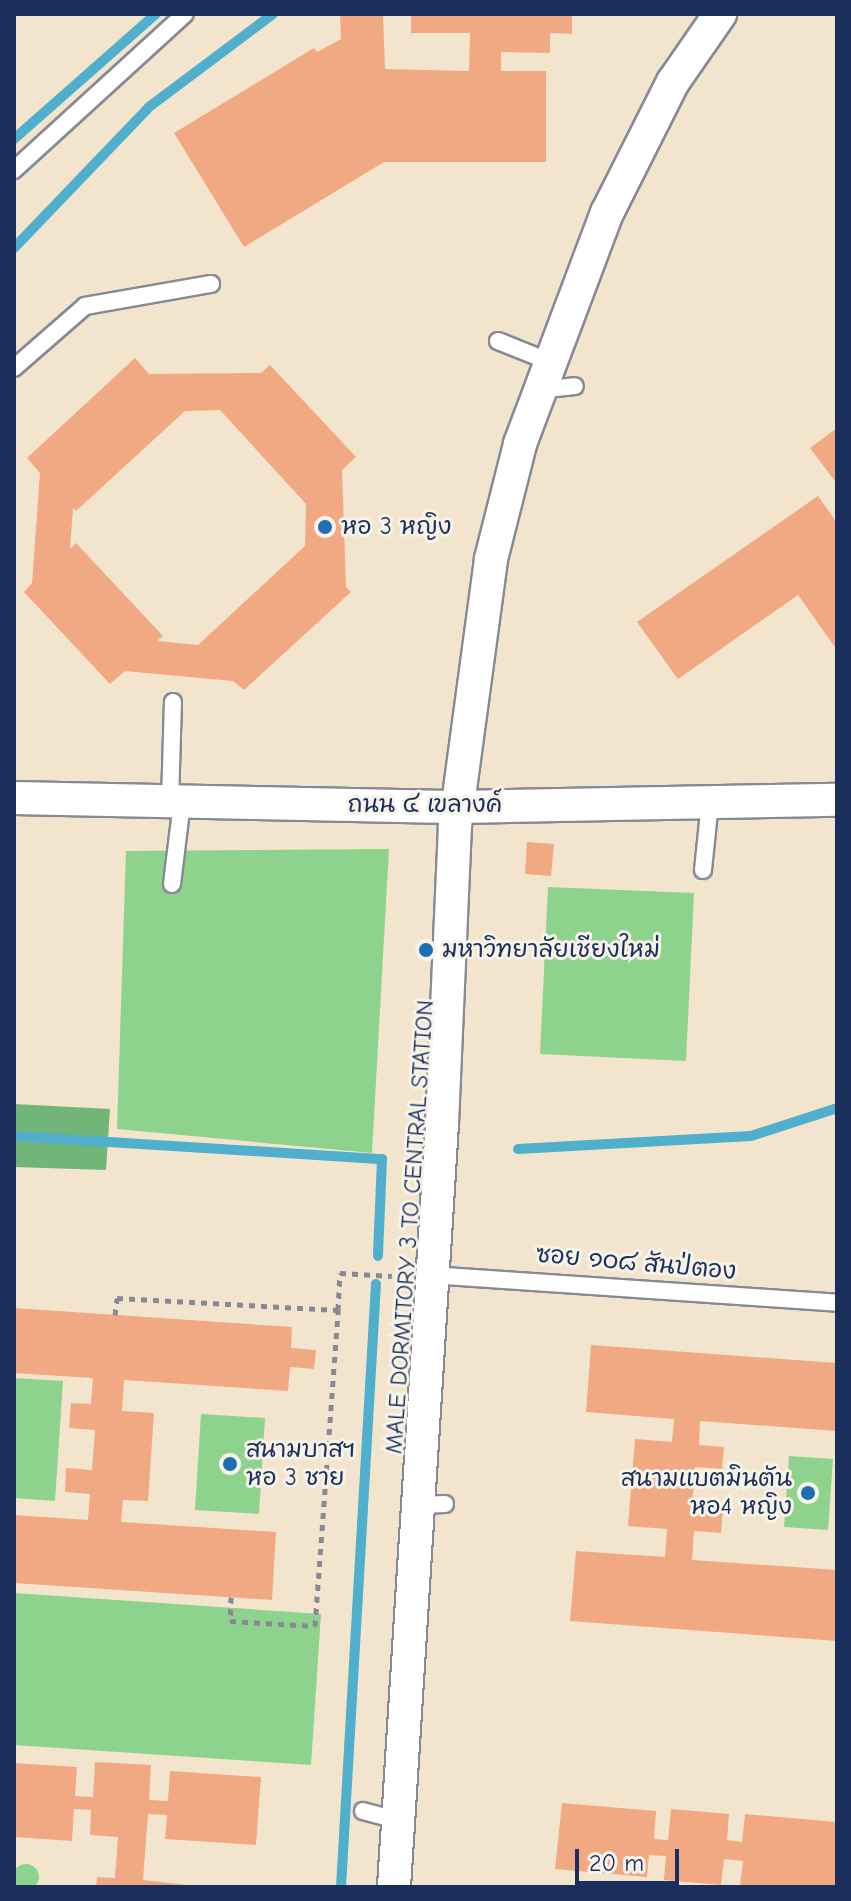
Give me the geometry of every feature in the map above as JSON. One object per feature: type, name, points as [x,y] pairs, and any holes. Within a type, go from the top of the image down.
[{"type":"street","points":[[665,98],[720,14]]},
{"type":"street","points":[[543,375],[607,213]]},
{"type":"street","points":[[459,812],[476,659]]},
{"type":"street","name":"ถนน ๔ เขลางค์","points":[[183,803],[459,812],[498,806]]},
{"type":"street","points":[[431,1271],[456,881]]},
{"type":"street","points":[[397,1823],[424,1507]]},
{"type":"lane","points":[[14,170],[185,14]]},
{"type":"lane","points":[[607,213],[665,98]]},
{"type":"lane","points":[[14,368],[85,306],[211,284]]},
{"type":"lane","points":[[498,341],[543,375],[575,386]]},
{"type":"lane","points":[[476,659],[491,559],[520,444],[543,375]]},
{"type":"lane","points":[[520,444],[543,375]]},
{"type":"lane","name":"MALE DORMITORY 3 TO CENTRAL STATION","points":[[424,1507],[431,1271],[459,812],[491,559]]},
{"type":"lane","points":[[172,884],[183,803],[173,702]]},
{"type":"lane","points":[[14,797],[183,803]]},
{"type":"lane","points":[[498,806],[837,800]]},
{"type":"lane","points":[[459,812],[713,802]]},
{"type":"lane","points":[[703,870],[713,802]]},
{"type":"lane","name":"ซอย ๑๐๘ สันป่ตอง","points":[[431,1271],[837,1304]]},
{"type":"lane","points":[[363,1811],[397,1823],[394,1887]]},
{"type":"path","points":[[231,1597],[230,1621],[315,1626],[340,1273],[392,1276]]},
{"type":"path","points":[[115,1315],[117,1298],[338,1310]]},
{"type":"green space","points":[[389,849],[372,1153],[117,1129],[126,851]]},
{"type":"green space","points":[[548,887],[694,893],[686,1061],[540,1054]]},
{"type":"green space","points":[[14,1104],[110,1109],[106,1170],[14,1167]]},
{"type":"green space","points":[[14,1378],[63,1381],[55,1501],[14,1498]]},
{"type":"green space","name":"สนามบาสฯ หอ 3 ชาย","points":[[201,1414],[265,1418],[259,1514],[195,1510]]},
{"type":"green space","name":"สนามแบตมินตัน หอ4 หญิง","points":[[789,1456],[833,1459],[828,1530],[784,1527]]},
{"type":"green space","points":[[14,1593],[321,1614],[311,1765],[14,1745]]},
{"type":"green space","points":[[26,1864],[35,1868],[39,1877],[35,1886],[26,1890],[17,1886],[13,1877],[17,1868]]},
{"type":"building","points":[[340,14],[383,14],[385,69],[469,71],[470,33],[411,33],[411,14],[572,14],[572,34],[550,33],[550,53],[501,52],[501,71],[546,71],[546,162],[384,162],[244,247],[174,133],[314,48],[317,52],[341,39]]},
{"type":"building","name":"หอ 3 หญิง","points":[[135,358],[149,374],[261,373],[270,365],[356,457],[342,470],[346,587],[351,592],[244,690],[233,681],[125,671],[110,684],[24,592],[32,583],[40,473],[27,458]],"holes":[[[220,410],[306,504],[305,546],[198,645],[157,641],[163,636],[76,543],[70,549],[73,508],[76,511],[185,411]]]},
{"type":"building","points":[[837,428],[837,484],[810,448]]},
{"type":"building","points":[[818,496],[837,523],[837,650],[798,595],[678,679],[637,622]]},
{"type":"building","points":[[527,842],[554,844],[551,876],[525,874]]},
{"type":"building","points":[[14,1308],[292,1327],[291,1348],[316,1350],[314,1369],[290,1367],[288,1391],[124,1380],[122,1411],[154,1413],[148,1501],[123,1500],[121,1522],[276,1532],[272,1600],[14,1583],[14,1515],[88,1520],[90,1494],[65,1492],[66,1468],[92,1470],[95,1430],[69,1428],[71,1403],[91,1404],[93,1378],[14,1373]]},
{"type":"building","points":[[591,1345],[837,1363],[837,1431],[700,1421],[699,1445],[724,1447],[722,1469],[695,1467],[692,1506],[723,1508],[721,1533],[694,1531],[692,1560],[837,1570],[837,1641],[570,1621],[576,1551],[665,1557],[667,1529],[628,1526],[635,1439],[672,1442],[674,1419],[586,1412]]},
{"type":"building","points":[[95,1762],[151,1765],[149,1800],[168,1801],[170,1771],[261,1777],[256,1845],[165,1839],[167,1815],[148,1814],[143,1880],[205,1887],[96,1887],[97,1877],[115,1878],[118,1837],[90,1835],[91,1810],[74,1809],[72,1841],[14,1837],[14,1763],[77,1767],[75,1796],[93,1797]]},
{"type":"building","points":[[562,1803],[656,1811],[654,1839],[668,1840],[671,1809],[729,1814],[727,1840],[742,1842],[745,1814],[837,1822],[837,1887],[740,1885],[743,1861],[724,1859],[721,1885],[664,1880],[666,1856],[649,1855],[647,1877],[555,1869]]},
{"type":"waterway","points":[[14,139],[156,14]]},
{"type":"waterway","points":[[14,248],[149,107],[273,14]]},
{"type":"waterway","points":[[518,1149],[751,1136],[837,1108]]},
{"type":"waterway","points":[[14,1136],[382,1159],[378,1256]]},
{"type":"waterway","points":[[341,1887],[376,1284]]},
{"type":"place","name":"หอ 3 หญิง","points":[[325,527]]},
{"type":"place","name":"มหาวิทยาลัยเชียงใหม่","points":[[426,950]]},
{"type":"place","name":"สนามบาสฯ หอ 3 ชาย","points":[[230,1464]]},
{"type":"place","name":"สนามแบตมินตัน หอ4 หญิง","points":[[808,1493]]}]
